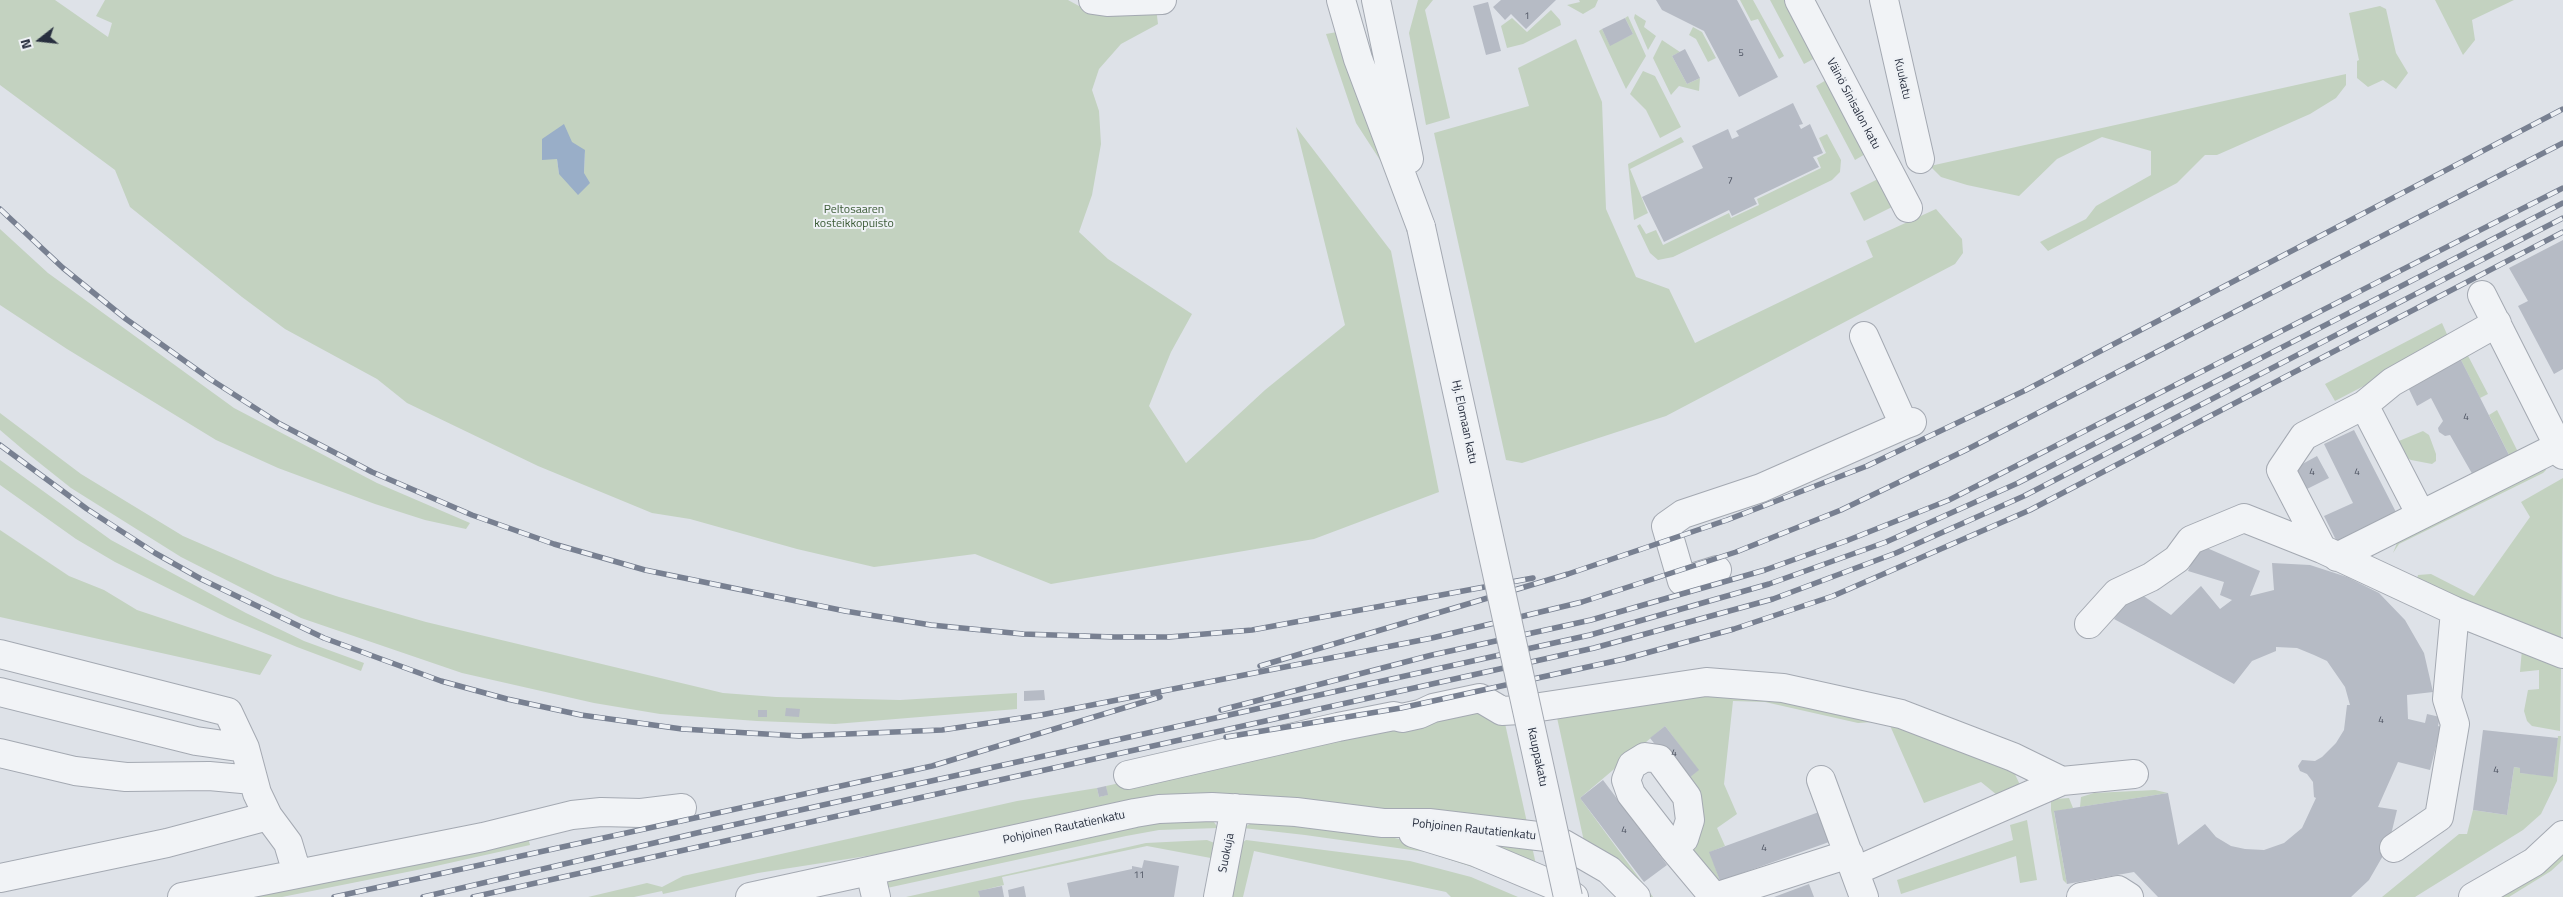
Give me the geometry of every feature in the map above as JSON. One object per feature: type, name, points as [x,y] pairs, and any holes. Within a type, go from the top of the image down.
[{"type":"street","points":[[1092,0],[1107,2],[1162,0]]},
{"type":"street","name":"Hj. Elomaan katu","points":[[1341,0],[1358,59],[1422,227]]},
{"type":"street","name":"Hj. Elomaan katu","points":[[1376,0],[1422,227],[1506,618]]},
{"type":"street","name":"Väinö Sinisalon katu","points":[[1799,0],[1908,208]]},
{"type":"street","name":"Kuukatu","points":[[1884,0],[1920,159]]},
{"type":"street","points":[[2330,553],[2421,515],[2561,450],[2482,294]]},
{"type":"street","points":[[2330,553],[2281,470],[2304,436],[2364,404],[2392,382],[2497,323]]},
{"type":"street","points":[[1717,570],[1682,581],[1666,526],[1683,514],[1761,488],[1908,424],[1864,336]]},
{"type":"street","points":[[2364,404],[2421,515]]},
{"type":"street","points":[[2089,624],[2117,593],[2150,577],[2177,559],[2191,540],[2244,518],[2330,553],[2456,611],[2563,654]]},
{"type":"street","points":[[2394,848],[2438,817],[2455,724],[2447,699],[2456,611]]},
{"type":"street","name":"Kauppakatu","points":[[1506,618],[1568,897]]},
{"type":"street","points":[[0,654],[228,712],[245,748],[253,780],[268,816],[288,843],[297,873]]},
{"type":"street","points":[[1128,776],[1338,727],[1394,716],[1402,718],[1420,714],[1433,708],[1480,698],[1502,711],[1520,710],[1706,682],[1783,688],[1901,714],[2013,758],[2062,781]]},
{"type":"street","points":[[0,692],[196,741],[245,748]]},
{"type":"street","points":[[0,753],[75,771],[126,778],[210,776],[253,780]]},
{"type":"street","points":[[1673,848],[1714,897],[1852,862],[2062,781],[2134,774]]},
{"type":"street","points":[[1820,780],[1864,897]]},
{"type":"street","points":[[182,897],[483,837],[572,815],[601,812],[641,813],[682,808]]},
{"type":"street","name":"Pohjoinen Rautatienkatu","points":[[750,897],[873,884],[1135,813],[1183,808],[1235,808],[1296,812],[1383,823],[1429,823],[1546,838],[1564,844],[1609,870],[1636,897]]},
{"type":"street","name":"Suokuja","points":[[1218,897],[1235,808]]},
{"type":"street","points":[[0,878],[167,843],[268,816]]},
{"type":"street","name":"Pohjoinen Rautatienkatu","points":[[1383,823],[1475,852],[1551,884],[1574,897]]},
{"type":"street","points":[[2473,897],[2534,862],[2563,835]]},
{"type":"street","points":[[2081,897],[2118,890],[2129,897]]},
{"type":"green space","name":"Peltosaaren kosteikkopuisto","points":[[0,0],[55,0],[108,37],[112,23],[96,16],[105,0],[1068,0],[1079,6],[1104,9],[1156,8],[1158,24],[1121,44],[1099,69],[1092,90],[1099,111],[1101,144],[1092,195],[1079,232],[1108,259],[1192,314],[1171,352],[1149,406],[1186,463],[1265,390],[1345,325],[1296,127],[1391,251],[1439,492],[1314,539],[1051,584],[975,554],[874,567],[797,549],[690,519],[652,513],[538,466],[407,403],[377,379],[285,329],[130,207],[115,170],[0,85]],"holes":[[[585,150],[584,173],[559,174],[557,159]]]},
{"type":"green space","points":[[1418,0],[1433,0],[1425,10],[1450,118],[1426,125],[1409,33]]},
{"type":"green space","points":[[1579,0],[1598,0],[1595,7],[1583,14],[1567,5],[1580,2]]},
{"type":"green space","points":[[1740,0],[1753,0],[1784,56],[1779,59],[1758,19],[1751,21]]},
{"type":"green space","points":[[1770,0],[1787,0],[1817,57],[1804,64]]},
{"type":"green space","points":[[2435,0],[2514,0],[2472,20],[2475,40],[2463,55]]},
{"type":"green space","points":[[2380,6],[2386,9],[2396,53],[2408,73],[2396,89],[2383,80],[2368,87],[2357,78],[2357,61],[2359,60],[2349,13]]},
{"type":"green space","points":[[1551,10],[1560,20],[1561,25],[1523,44],[1507,48],[1501,26],[1512,18],[1527,32]]},
{"type":"green space","points":[[1635,14],[1646,21],[1644,27],[1656,36],[1648,50],[1634,18]]},
{"type":"green space","points":[[1628,16],[1646,56],[1626,89],[1599,31],[1602,29],[1610,45],[1633,34],[1625,18]]},
{"type":"green space","points":[[1693,27],[1702,32],[1716,58],[1708,62],[1696,39],[1689,35]]},
{"type":"green space","points":[[1337,32],[1391,177],[1356,123],[1326,34]]},
{"type":"green space","points":[[1576,39],[1602,102],[1606,209],[1636,277],[1669,289],[1695,343],[1873,257],[1866,241],[1936,209],[1962,239],[1963,253],[1955,264],[1666,416],[1522,463],[1506,460],[1434,133],[1529,106],[1518,68]]},
{"type":"green space","points":[[1662,40],[1680,52],[1672,56],[1687,84],[1700,78],[1699,91],[1679,86],[1671,95],[1653,58]]},
{"type":"green space","points":[[1643,71],[1655,76],[1681,127],[1660,138],[1646,110],[1630,94]]},
{"type":"green space","points":[[2346,74],[2346,85],[2336,98],[2310,114],[2217,155],[2205,155],[2177,183],[2048,251],[2040,242],[2086,219],[2096,206],[2151,175],[2151,151],[2102,137],[2057,159],[2019,196],[1967,185],[1941,177],[1930,166]]},
{"type":"green space","points":[[1828,79],[1867,153],[1855,160],[1816,86]]},
{"type":"green space","points":[[1827,134],[1841,160],[1840,172],[1832,180],[1673,257],[1658,260],[1650,253],[1637,226],[1640,224],[1646,234],[1656,230],[1663,245],[1729,213],[1731,218],[1759,205],[1757,199],[1821,168],[1817,158],[1826,153],[1819,138]]},
{"type":"green space","points":[[1681,137],[1684,142],[1630,169],[1648,213],[1634,220],[1628,164]]},
{"type":"green space","points":[[1880,178],[1894,206],[1864,221],[1850,193]]},
{"type":"green space","points":[[0,229],[48,273],[234,408],[377,483],[470,523],[466,529],[425,520],[375,504],[278,468],[216,440],[67,349],[0,305]]},
{"type":"green space","points":[[2442,323],[2450,341],[2335,401],[2325,384]]},
{"type":"green space","points":[[2466,352],[2488,394],[2480,398],[2459,356]]},
{"type":"green space","points":[[2497,410],[2518,452],[2510,457],[2489,415]]},
{"type":"green space","points":[[0,413],[81,474],[183,536],[275,576],[339,597],[426,622],[723,693],[776,697],[900,700],[1017,693],[1017,709],[835,724],[757,721],[660,714],[594,703],[462,673],[301,618],[181,557],[71,488],[27,453],[0,430]]},
{"type":"green space","points":[[2423,431],[2429,435],[2436,454],[2436,461],[2432,464],[2411,460],[2399,454],[2394,443]]},
{"type":"green space","points":[[0,460],[111,540],[246,613],[304,641],[364,663],[361,671],[228,618],[115,562],[76,539],[0,485]]},
{"type":"green space","points":[[2544,465],[2546,470],[2543,473],[2399,544],[2393,553],[2399,538]]},
{"type":"green space","points":[[2563,478],[2561,640],[2414,588],[2418,575],[2431,574],[2474,596],[2530,517],[2521,502]]},
{"type":"green space","points":[[0,530],[69,576],[104,590],[137,610],[272,655],[260,675],[0,617]]},
{"type":"green space","points":[[2522,649],[2561,666],[2560,731],[2532,726],[2527,721],[2524,711],[2528,690],[2539,689],[2539,670],[2520,672]]},
{"type":"green space","points":[[1706,685],[1770,695],[1900,723],[2013,770],[2020,785],[2002,799],[1981,782],[1924,803],[1888,721],[1858,723],[1765,702],[1733,701],[1724,784],[1737,814],[1717,828],[1725,846],[1710,852],[1720,881],[1705,873],[1690,852],[1697,828],[1694,795],[1684,782],[1698,770],[1665,726],[1580,798],[1653,897],[1644,897],[1634,881],[1585,846],[1556,713]]},
{"type":"green space","points":[[1500,701],[1528,827],[1204,793],[1171,795],[905,850],[758,873],[663,894],[662,891],[634,897],[588,897],[647,883],[662,887],[683,876],[1017,801],[1097,788],[1099,797],[1107,795],[1106,786]]},
{"type":"green space","points":[[2558,736],[2561,736],[2557,781],[2541,814],[2523,830],[2415,897],[2382,897],[2459,834],[2467,834],[2473,810],[2507,815],[2514,767],[2520,768],[2520,773],[2553,776]]},
{"type":"green space","points":[[2155,790],[2168,793],[2080,807],[2081,797],[2094,793]]},
{"type":"green space","points":[[2069,798],[2073,808],[2054,812],[2067,884],[2063,880],[2051,802],[2056,799]]},
{"type":"green space","points":[[1212,819],[1218,828],[1159,830],[887,888],[888,882],[894,878],[1158,822]]},
{"type":"green space","points":[[2027,820],[2037,880],[2020,883],[2016,856],[1901,894],[1897,880],[2013,840],[2010,825]]},
{"type":"green space","points":[[1255,821],[1386,836],[1425,845],[1497,875],[1426,852],[1243,828]]},
{"type":"green space","points":[[527,834],[530,845],[427,868],[282,897],[230,897]]},
{"type":"green space","points":[[1475,839],[1531,842],[1537,869]]},
{"type":"green space","points":[[1207,840],[1217,844],[1216,859],[1147,846],[1002,877],[1004,885],[979,891],[980,897],[906,897],[1146,843]]},
{"type":"green space","points":[[1246,840],[1410,861],[1471,877],[1518,897],[1451,897],[1446,892],[1254,851],[1243,897],[1228,897],[1239,845]]},
{"type":"green space","points":[[2563,852],[2563,860],[2551,871],[2509,897],[2497,897]]},
{"type":"water","points":[[564,124],[572,142],[585,150],[584,173],[590,183],[578,195],[559,174],[557,159],[542,160],[542,139]]},
{"type":"building","points":[[1501,0],[1556,0],[1526,29],[1511,14],[1505,20],[1493,7]]},
{"type":"building","points":[[1656,0],[1737,0],[1778,77],[1739,97],[1704,31],[1662,10]]},
{"type":"building","points":[[1488,2],[1501,51],[1486,55],[1473,6]]},
{"type":"building","points":[[1625,18],[1633,34],[1610,46],[1602,29]]},
{"type":"building","points":[[1685,49],[1700,78],[1687,84],[1672,56]]},
{"type":"building","points":[[1793,103],[1803,124],[1799,125],[1801,129],[1810,124],[1823,153],[1813,157],[1819,167],[1754,198],[1757,204],[1732,216],[1729,210],[1664,242],[1642,197],[1703,168],[1692,146],[1728,129],[1732,139],[1739,136],[1736,131]]},
{"type":"building","points":[[2563,240],[2563,369],[2554,374],[2518,306],[2528,301],[2509,268]]},
{"type":"building","points":[[2459,356],[2510,457],[2474,477],[2450,435],[2445,436],[2439,432],[2438,428],[2443,421],[2431,398],[2417,406],[2406,383]]},
{"type":"building","points":[[2354,430],[2399,518],[2340,548],[2324,516],[2353,503],[2324,444]]},
{"type":"building","points":[[2317,456],[2329,478],[2307,489],[2295,468]]},
{"type":"building","points":[[2200,545],[2260,571],[2250,596],[2274,590],[2272,563],[2310,565],[2347,577],[2379,593],[2405,620],[2424,653],[2433,692],[2407,695],[2408,719],[2425,723],[2427,714],[2440,717],[2438,726],[2441,727],[2430,770],[2398,762],[2378,807],[2397,810],[2388,847],[2369,880],[2351,897],[2158,897],[2134,872],[2067,884],[2054,811],[2168,793],[2178,845],[2205,824],[2216,837],[2231,846],[2264,850],[2284,843],[2302,828],[2316,798],[2314,797],[2313,782],[2307,774],[2300,771],[2298,766],[2302,760],[2315,761],[2322,757],[2336,743],[2344,730],[2347,705],[2350,705],[2345,687],[2327,661],[2297,648],[2276,647],[2276,651],[2252,661],[2234,684],[2114,619],[2135,590],[2171,615],[2201,586],[2220,609],[2232,600],[2220,595],[2224,582],[2188,571]]},
{"type":"building","points":[[1044,690],[1045,700],[1024,701],[1024,691]]},
{"type":"building","points":[[786,708],[800,709],[799,717],[785,716]]},
{"type":"building","points":[[758,710],[767,710],[767,717],[758,717]]},
{"type":"building","points":[[1665,726],[1699,770],[1684,782],[1650,738]]},
{"type":"building","points":[[2483,730],[2558,738],[2553,777],[2520,773],[2520,768],[2514,767],[2507,815],[2473,810]]},
{"type":"building","points":[[1603,780],[1667,865],[1644,882],[1580,798]]},
{"type":"building","points":[[1106,786],[1108,795],[1099,797],[1097,788]]},
{"type":"building","points":[[1819,812],[1829,842],[1720,881],[1709,852]]},
{"type":"building","points":[[1144,860],[1179,866],[1174,897],[1070,897],[1067,883],[1132,869],[1132,866],[1142,868]]},
{"type":"building","points":[[1809,884],[1814,897],[1774,897]]},
{"type":"building","points":[[1002,886],[1004,897],[980,897],[978,891]]},
{"type":"building","points":[[1024,886],[1026,897],[1009,897],[1008,890]]},
{"type":"railway","points":[[1260,666],[1568,574],[1727,520],[1867,466],[2026,390],[2563,109]]},
{"type":"railway","points":[[0,445],[87,509],[155,553],[201,579],[324,638],[441,681],[507,699],[581,715],[682,729],[799,736],[942,730],[1041,715],[1432,638],[1582,602],[1736,552],[1841,510],[1966,450],[2563,143]]},
{"type":"railway","points":[[1221,710],[1432,655],[1591,620],[1765,570],[1846,541],[1949,500],[2563,188]]},
{"type":"railway","points":[[423,897],[701,832],[1590,635],[1769,584],[1886,542],[2018,483],[2563,203]]},
{"type":"railway","points":[[0,209],[63,268],[126,319],[210,379],[280,424],[372,472],[472,515],[554,544],[645,570],[845,611],[931,625],[1023,634],[1114,637],[1169,637],[1252,630],[1533,578]]},
{"type":"railway","points":[[473,897],[1594,648],[1773,599],[1896,553],[2024,496],[2563,218]]},
{"type":"railway","points":[[1226,737],[1401,708],[1624,659],[1734,629],[1833,596],[2030,510],[2563,232]]},
{"type":"railway","points":[[334,897],[932,766],[1160,697]]}]
